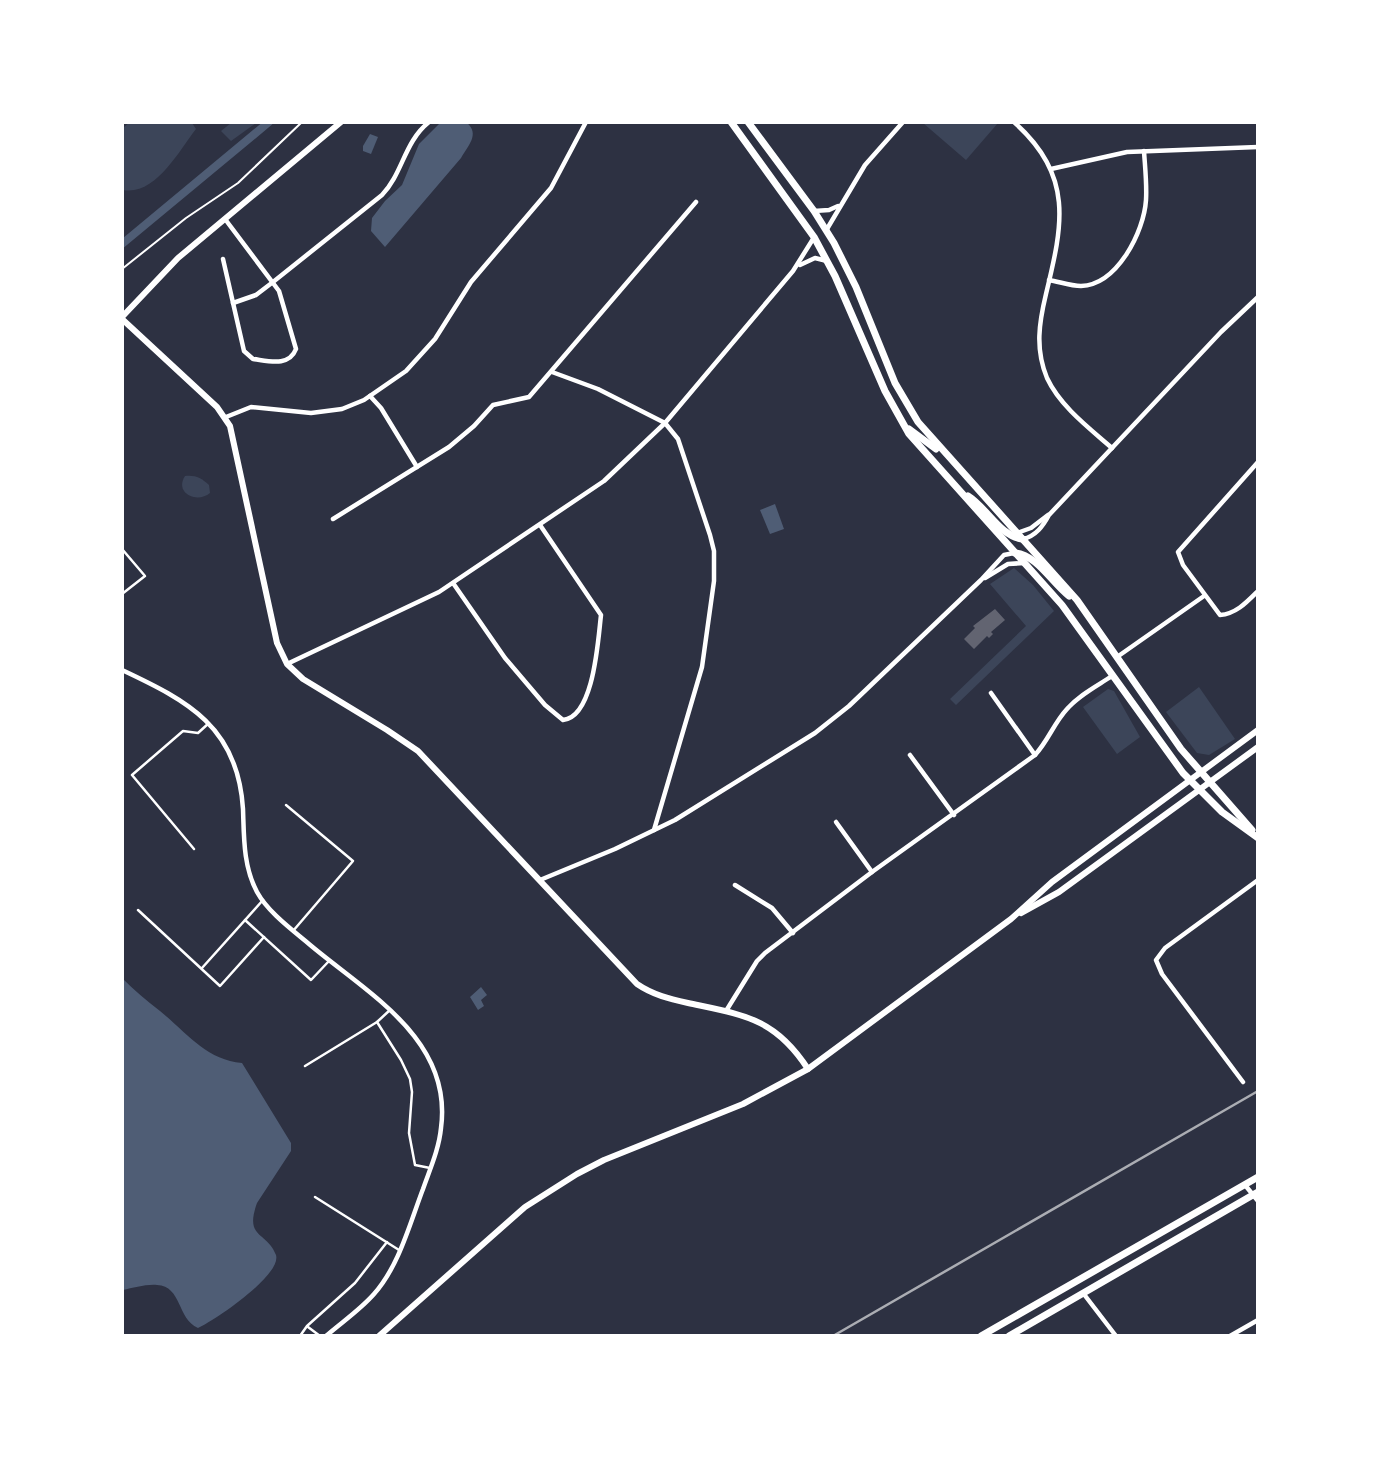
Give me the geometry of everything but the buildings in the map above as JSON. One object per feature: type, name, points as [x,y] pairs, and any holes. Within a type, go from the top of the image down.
[{"type":"main road","points":[[731,122],[814,237],[885,391],[905,427],[958,491],[1062,605],[1158,741],[1189,780],[1222,812],[1258,838],[1173,737],[1078,602],[925,432],[905,402],[890,372],[849,272],[827,229],[748,122]]},
{"type":"main road","points":[[905,427],[926,441],[962,473]]},
{"type":"main road","points":[[958,491],[977,502],[1009,535],[1020,536]]},
{"type":"main road","points":[[1015,553],[1028,556],[1059,589],[1078,602]]},
{"type":"main road","points":[[981,1335],[1258,1177]]},
{"type":"main road","points":[[1009,1335],[1256,1196]]},
{"type":"street","points":[[341,122],[178,258],[122,318],[226,417],[235,444],[277,643],[287,664],[303,679],[418,751],[637,984],[665,998],[758,1021],[776,1031],[790,1044],[808,1069]]},
{"type":"street","points":[[233,303],[256,295],[390,186],[415,135],[429,122]]},
{"type":"street","points":[[226,417],[251,407],[327,413],[350,407],[406,371],[430,346],[471,282],[551,188],[586,122]]},
{"type":"street","points":[[827,229],[865,165],[903,122]]},
{"type":"street","points":[[1014,122],[1030,138],[1051,169],[1059,199],[1058,243],[1039,327],[1044,369],[1060,398],[1112,448]]},
{"type":"street","points":[[1051,169],[1112,154],[1258,147]]},
{"type":"street","points":[[1049,280],[1079,286],[1094,283],[1109,274],[1130,250],[1145,209],[1147,192],[1144,151]]},
{"type":"street","points":[[333,519],[463,437],[498,402],[529,397],[696,202]]},
{"type":"street","points":[[814,211],[829,210],[839,205]]},
{"type":"street","points":[[223,259],[244,351],[253,359],[279,362],[287,360],[296,349],[283,303],[273,282],[225,219]]},
{"type":"street","points":[[287,664],[426,599],[604,481],[665,422],[796,268],[814,237]]},
{"type":"street","points":[[796,268],[815,258],[827,261]]},
{"type":"street","points":[[1020,536],[1034,535],[1049,515],[1221,332],[1258,297]]},
{"type":"street","points":[[552,372],[598,389],[665,422],[677,439],[710,534],[714,581],[702,667],[653,831]]},
{"type":"street","points":[[370,396],[381,408],[417,467]]},
{"type":"street","points":[[1258,462],[1181,545],[1178,552],[1178,557],[1217,613],[1224,615],[1241,607],[1258,591]]},
{"type":"street","points":[[453,583],[505,659],[556,716],[569,720],[576,716],[582,707],[594,669],[601,615],[540,525]]},
{"type":"street","points":[[540,881],[679,818],[822,727],[849,706],[1004,555],[1015,553]]},
{"type":"street","points":[[981,580],[1008,564],[1024,563]]},
{"type":"street","points":[[1117,657],[1205,596]]},
{"type":"street","points":[[122,670],[171,692],[209,723],[223,742],[236,771],[242,801],[246,859],[263,901],[293,931],[404,1023],[430,1058],[439,1086],[442,1126],[430,1168],[399,1250],[383,1282],[373,1295],[326,1335]]},
{"type":"street","points":[[726,1011],[757,961],[872,872],[1035,755],[1046,743],[1065,710],[1112,676]]},
{"type":"street","points":[[990,693],[1035,755]]},
{"type":"street","points":[[380,1335],[525,1207],[550,1189],[604,1160],[743,1104],[808,1069],[1010,919],[1052,882],[1258,730]]},
{"type":"street","points":[[1010,919],[1059,892],[1258,747]]},
{"type":"street","points":[[911,755],[954,815]]},
{"type":"street","points":[[836,822],[872,872]]},
{"type":"street","points":[[1243,1082],[1156,963],[1157,957],[1165,948],[1258,880]]},
{"type":"street","points":[[735,885],[772,908],[793,933]]},
{"type":"street","points":[[1244,1184],[1256,1196]]},
{"type":"street","points":[[1083,1293],[1116,1335]]},
{"type":"street","points":[[1230,1335],[1239,1334],[1258,1320]]},
{"type":"lane","points":[[122,549],[145,576],[122,594]]},
{"type":"lane","points":[[194,849],[132,775],[183,731],[198,733],[209,723]]},
{"type":"lane","points":[[286,805],[353,861],[293,931]]},
{"type":"lane","points":[[201,968],[263,901]]},
{"type":"lane","points":[[138,910],[220,986],[264,937]]},
{"type":"lane","points":[[245,920],[312,980],[329,961]]},
{"type":"lane","points":[[305,1066],[377,1022],[390,1010]]},
{"type":"lane","points":[[377,1022],[401,1059],[410,1079],[412,1092],[409,1133],[415,1165],[430,1168]]},
{"type":"lane","points":[[315,1197],[399,1250]]},
{"type":"lane","points":[[300,1335],[355,1283],[387,1242]]},
{"type":"lane","points":[[307,1326],[320,1335]]},
{"type":"path","points":[[122,269],[186,218],[238,183],[302,122]]},
{"type":"shaded area","points":[[129,123],[192,123],[196,129],[174,160],[156,179],[135,190],[123,190],[123,128]]},
{"type":"shaded area","points":[[231,123],[256,123],[231,141],[221,131]]},
{"type":"shaded area","points":[[440,123],[467,123],[473,131],[472,140],[461,158],[385,247],[371,231],[372,218],[402,185],[419,144]]},
{"type":"shaded area","points":[[923,123],[998,123],[966,160]]},
{"type":"shaded area","points":[[370,134],[378,137],[371,154],[363,151]]},
{"type":"shaded area","points":[[185,476],[203,480],[209,485],[210,493],[199,497],[188,495],[182,487]]},
{"type":"shaded area","points":[[775,504],[784,529],[770,534],[760,510]]},
{"type":"shaded area","points":[[1014,568],[1033,585],[1054,611],[956,705],[950,699],[1026,626],[990,584]]},
{"type":"shaded area","points":[[1199,687],[1235,739],[1209,755],[1197,753],[1166,712]]},
{"type":"shaded area","points":[[1108,689],[1114,691],[1140,737],[1117,754],[1083,707]]},
{"type":"shaded area","points":[[122,978],[207,1051],[229,1061],[242,1063],[291,1143],[291,1151],[257,1203],[254,1215],[255,1229],[272,1247],[276,1255],[275,1264],[269,1274],[245,1296],[198,1328],[186,1318],[171,1291],[165,1287],[148,1285],[123,1290]]},
{"type":"shaded area","points":[[481,987],[487,995],[481,1000],[484,1006],[478,1010],[470,997]]},
{"type":"waterway","points":[[122,244],[269,122]]},
{"type":"railway","points":[[833,1336],[1258,1091]]}]
